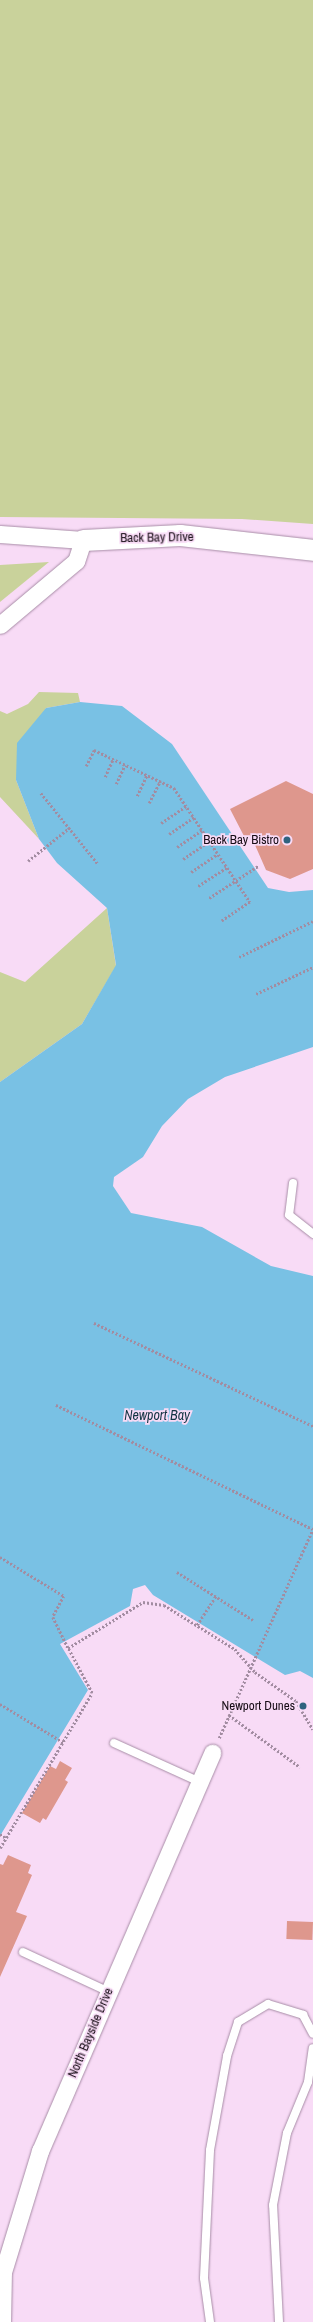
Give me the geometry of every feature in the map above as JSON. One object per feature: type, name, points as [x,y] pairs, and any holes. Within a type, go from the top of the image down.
[{"type":"street","name":"Back Bay Drive","points":[[0,534],[83,540],[180,535],[313,550]]},
{"type":"street","points":[[0,625],[76,561],[83,540]]},
{"type":"street","name":"North Bayside Drive","points":[[2,2322],[1,2271],[40,2151],[212,1753]]},
{"type":"lane","points":[[293,1183],[290,1215],[313,1234]]},
{"type":"lane","points":[[114,1743],[200,1782]]},
{"type":"lane","points":[[23,1952],[109,1992]]},
{"type":"lane","points":[[210,2322],[204,2278],[210,2150],[227,2056],[238,2022],[268,2004],[303,2015],[313,2034]]},
{"type":"lane","points":[[279,2322],[273,2205],[287,2133],[308,2082],[313,2048]]},
{"type":"path","points":[[86,766],[94,750],[174,788],[250,902],[222,921]]},
{"type":"path","points":[[105,777],[113,759]]},
{"type":"path","points":[[116,784],[125,764]]},
{"type":"path","points":[[138,796],[147,775]]},
{"type":"path","points":[[149,803],[160,781]]},
{"type":"path","points":[[41,793],[98,864]]},
{"type":"path","points":[[161,823],[186,806]]},
{"type":"path","points":[[169,834],[194,817]]},
{"type":"path","points":[[28,861],[69,828]]},
{"type":"path","points":[[177,847],[202,830]]},
{"type":"path","points":[[183,859],[210,842]]},
{"type":"path","points":[[191,872],[218,854]]},
{"type":"path","points":[[209,898],[258,866]]},
{"type":"path","points":[[198,886],[227,867]]},
{"type":"path","points":[[239,957],[313,921]]},
{"type":"path","points":[[256,994],[313,967]]},
{"type":"path","points":[[94,1323],[313,1426]]},
{"type":"path","points":[[56,1405],[313,1528],[250,1665],[212,1753]]},
{"type":"path","points":[[0,1557],[64,1596],[53,1617],[92,1693],[0,1848]]},
{"type":"path","points":[[177,1572],[253,1620]]},
{"type":"path","points":[[197,1625],[216,1596]]},
{"type":"path","points":[[68,1648],[144,1602],[164,1605],[235,1649],[250,1665],[296,1700],[313,1729]]},
{"type":"path","points":[[0,1704],[63,1742]]},
{"type":"path","points":[[228,1715],[300,1767]]},
{"type":"path","points":[[0,1834],[6,1838]]},
{"type":"green space","points":[[0,0],[313,0],[313,524],[242,519],[0,517]]},
{"type":"green space","points":[[49,562],[0,602],[0,565]]},
{"type":"green space","points":[[39,692],[78,693],[80,702],[46,708],[16,780],[39,839],[0,797],[0,711],[7,714],[28,704]]},
{"type":"green space","points":[[107,908],[116,966],[82,1024],[0,1082],[0,972],[25,982]]},
{"type":"water","name":"Newport Bay","points":[[80,702],[122,706],[172,744],[268,888],[289,892],[313,890],[313,1047],[225,1077],[188,1099],[162,1126],[143,1157],[114,1177],[113,1186],[131,1213],[202,1227],[271,1266],[313,1276],[313,1678],[300,1671],[285,1675],[153,1595],[145,1585],[133,1589],[130,1606],[60,1644],[88,1690],[0,1836],[0,1082],[82,1024],[116,965],[107,908],[57,863],[39,839],[16,780],[17,743],[46,708]]},
{"type":"building","points":[[286,781],[313,794],[313,869],[290,879],[266,870],[251,836],[245,838],[230,809]]},
{"type":"building","points":[[60,1761],[72,1768],[65,1780],[68,1782],[46,1820],[43,1818],[40,1823],[22,1813],[50,1766],[56,1769]]},
{"type":"building","points":[[8,1855],[31,1865],[28,1873],[32,1875],[16,1912],[27,1916],[0,1977],[0,1864],[3,1865]]},
{"type":"building","points":[[287,1921],[313,1922],[312,1940],[286,1939]]},
{"type":"place","name":"Back Bay Bistro","points":[[287,840]]},
{"type":"place","name":"Newport Dunes","points":[[303,1706]]}]
